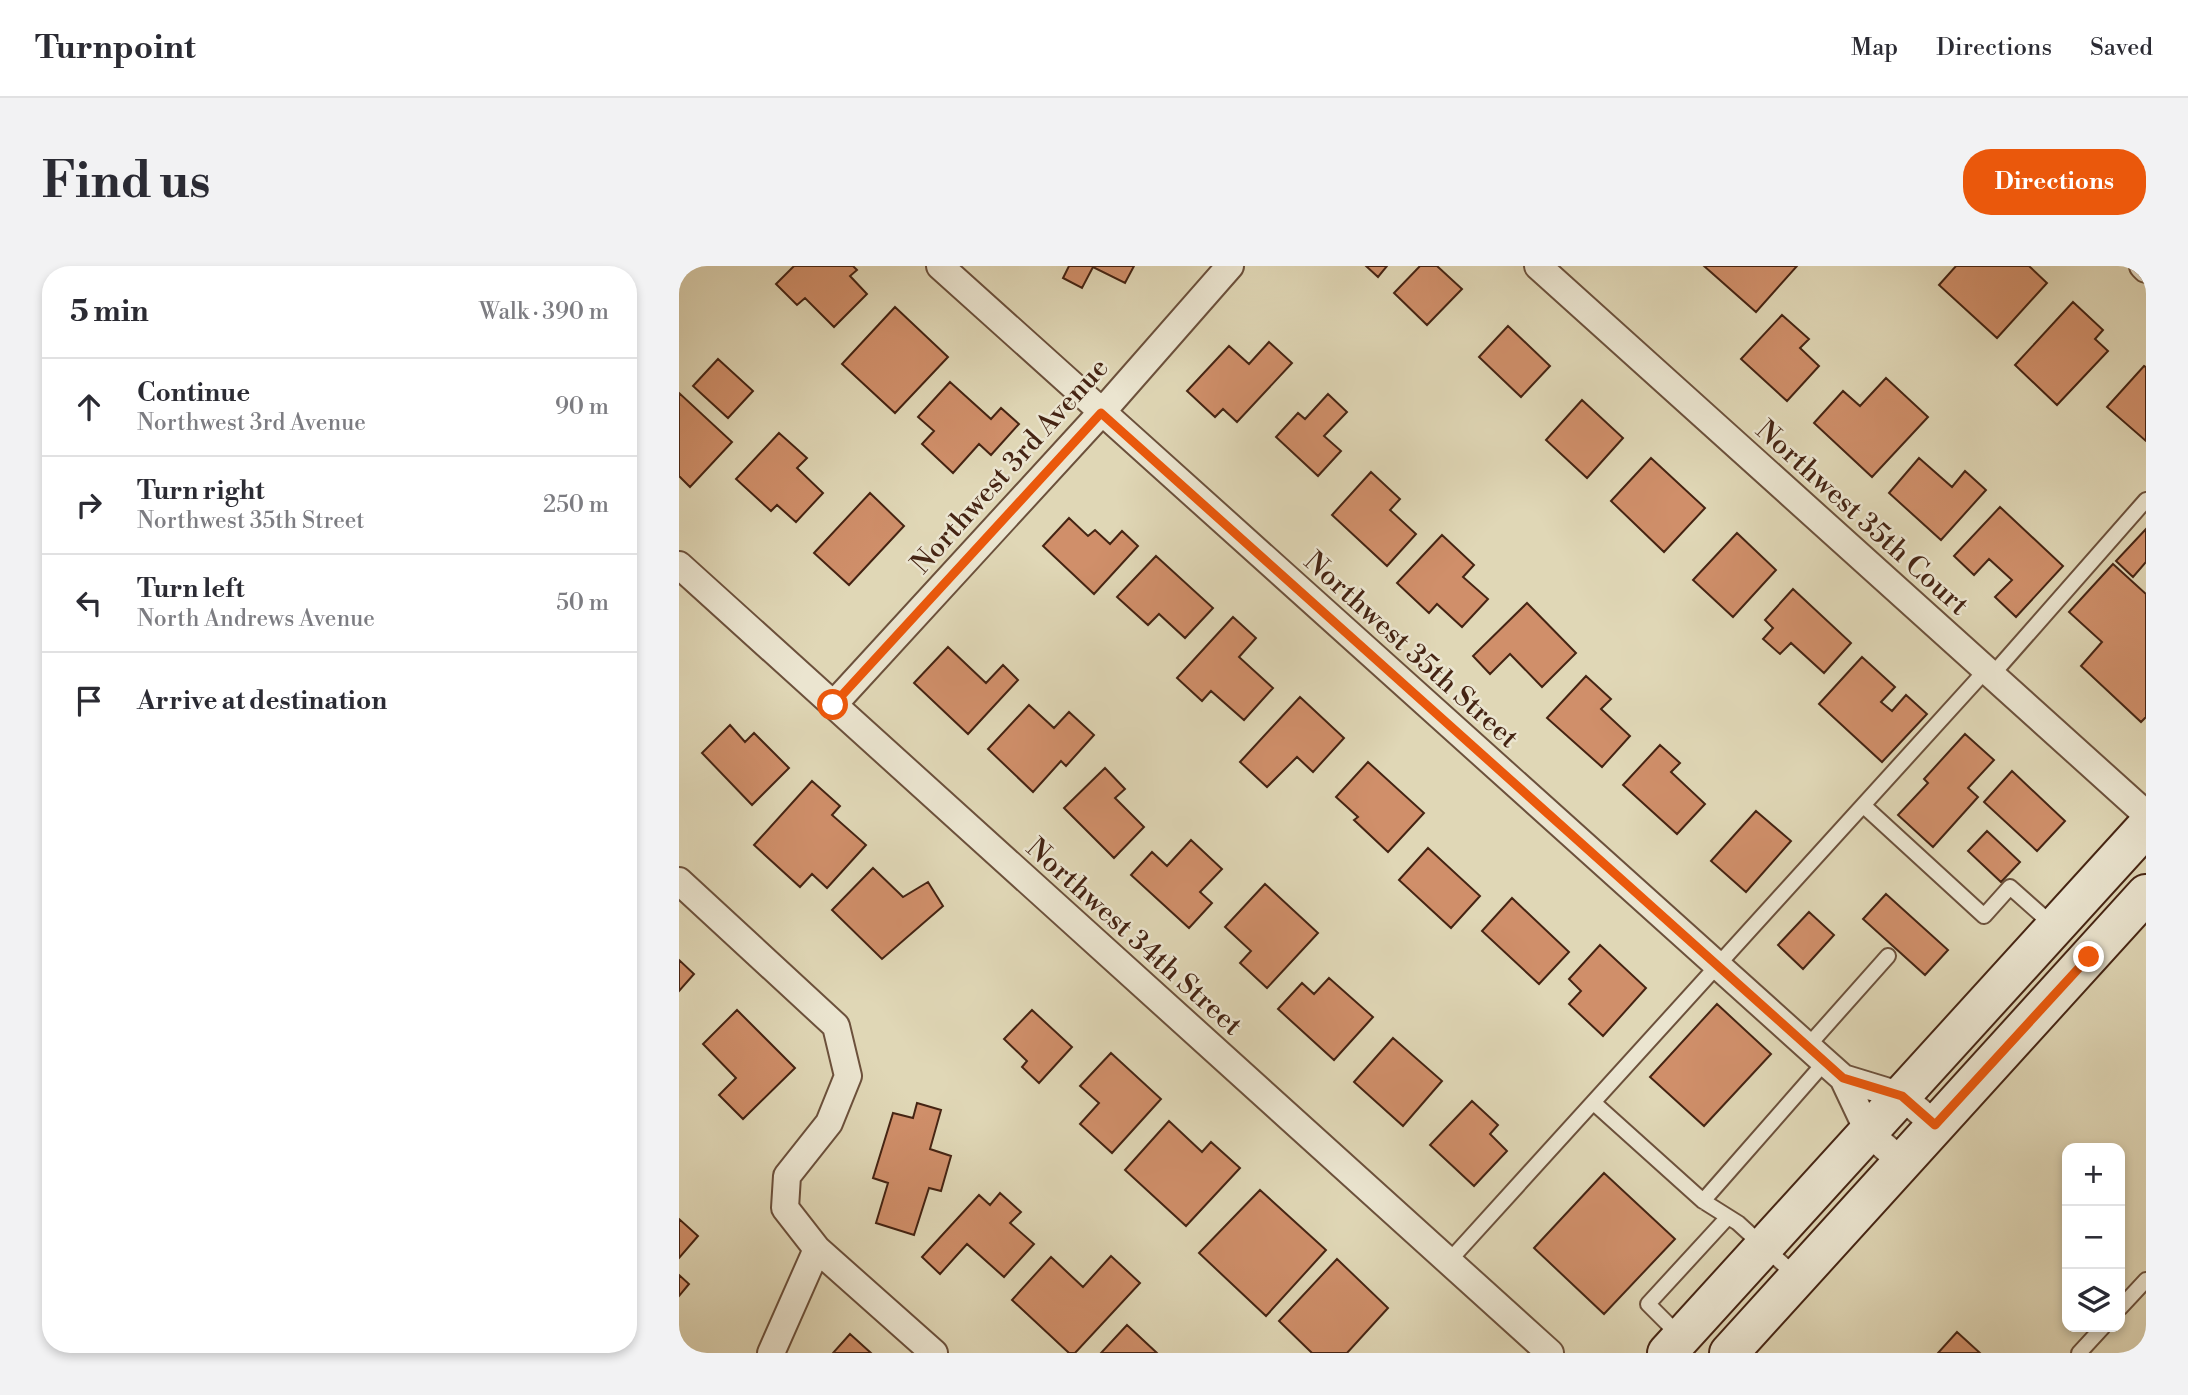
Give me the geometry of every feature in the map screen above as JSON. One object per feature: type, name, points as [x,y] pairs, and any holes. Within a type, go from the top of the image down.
[{"type":"main road","points":[[1674,1345],[2146,827]]},
{"type":"main road","points":[[1728,1353],[2146,894]]},
{"type":"street","name":"Northwest 35th Street","points":[[940,266],[1825,1062],[1869,1133],[1902,1162]]},
{"type":"street","name":"Northwest 3rd Avenue","points":[[833,705],[1101,413],[1230,266]]},
{"type":"street","name":"Northwest 35th Court","points":[[1538,266],[2146,814]]},
{"type":"street","name":"Northwest 34th Street","points":[[679,565],[1550,1353]]},
{"type":"street","points":[[679,881],[836,1026],[848,1076],[829,1123],[787,1176],[785,1208],[817,1249],[934,1353]]},
{"type":"street","name":"Northwest 35th Street","points":[[1825,1062],[1902,1096],[1935,1125]]},
{"type":"street","points":[[771,1353],[817,1249]]},
{"type":"lane","points":[[1449,1261],[2146,499]]},
{"type":"lane","points":[[1864,806],[1984,916],[2010,887],[2056,928]]},
{"type":"lane","points":[[1703,1201],[1825,1062],[1888,956]]},
{"type":"lane","points":[[1594,1103],[1703,1201],[1728,1217],[1797,1277]]},
{"type":"lane","points":[[1674,1345],[1648,1304],[1728,1217]]},
{"type":"lane","points":[[2125,1303],[2146,1280]]},
{"type":"lane","points":[[2079,1353],[2098,1332]]},
{"type":"building","points":[[794,266],[853,266],[857,270],[850,276],[867,294],[834,327],[805,298],[797,305],[776,284]]},
{"type":"building","points":[[1069,266],[1134,266],[1125,283],[1093,267],[1082,288],[1063,278]]},
{"type":"building","points":[[1366,266],[1387,266],[1378,277]]},
{"type":"building","points":[[1420,266],[1437,266],[1462,289],[1427,325],[1394,293]]},
{"type":"building","points":[[1704,266],[1797,266],[1756,312]]},
{"type":"building","points":[[1956,266],[2029,266],[2047,283],[1997,338],[1939,285]]},
{"type":"building","points":[[2073,302],[2103,330],[2095,339],[2108,351],[2057,405],[2015,365]]},
{"type":"building","points":[[895,307],[948,357],[895,413],[842,364]]},
{"type":"building","points":[[1782,315],[1809,339],[1800,348],[1819,366],[1787,401],[1741,359]]},
{"type":"building","points":[[1508,326],[1550,366],[1521,397],[1479,357]]},
{"type":"building","points":[[1269,342],[1292,363],[1237,422],[1223,409],[1215,417],[1187,391],[1229,346],[1249,364]]},
{"type":"building","points":[[718,359],[753,391],[728,418],[693,386]]},
{"type":"building","points":[[2144,366],[2146,367],[2146,441],[2107,407]]},
{"type":"building","points":[[1886,378],[1928,417],[1872,477],[1814,423],[1843,391],[1860,406]]},
{"type":"building","points":[[950,382],[991,419],[1001,408],[1019,424],[991,455],[979,444],[953,473],[922,444],[934,431],[918,417]]},
{"type":"building","points":[[679,393],[732,442],[690,487],[679,476]]},
{"type":"building","points":[[1328,394],[1347,412],[1324,436],[1341,451],[1318,476],[1276,437],[1298,413],[1305,419]]},
{"type":"building","points":[[1582,400],[1623,438],[1587,478],[1546,440]]},
{"type":"building","points":[[779,433],[807,458],[797,468],[823,493],[796,522],[777,505],[771,511],[736,479]]},
{"type":"building","points":[[1651,458],[1705,508],[1664,552],[1611,501]]},
{"type":"building","points":[[1919,458],[1952,487],[1965,471],[1986,490],[1941,540],[1889,493]]},
{"type":"building","points":[[1371,472],[1400,499],[1390,510],[1416,534],[1387,566],[1332,515]]},
{"type":"building","points":[[870,493],[904,526],[849,585],[814,553]]},
{"type":"building","points":[[2000,507],[2063,566],[2016,617],[1995,597],[2012,580],[1989,559],[1974,575],[1954,556]]},
{"type":"building","points":[[1069,518],[1088,536],[1095,530],[1110,544],[1122,531],[1138,546],[1094,594],[1043,546]]},
{"type":"building","points":[[2146,529],[2146,562],[2133,577],[2116,561]]},
{"type":"building","points":[[1737,533],[1776,570],[1733,617],[1693,580]]},
{"type":"building","points":[[1442,535],[1474,565],[1463,577],[1488,599],[1462,627],[1437,604],[1429,613],[1397,583]]},
{"type":"building","points":[[1156,556],[1213,608],[1185,638],[1159,614],[1148,625],[1117,597]]},
{"type":"building","points":[[2113,564],[2146,594],[2146,717],[2141,722],[2081,666],[2102,642],[2069,612]]},
{"type":"building","points":[[1793,589],[1851,643],[1824,673],[1791,643],[1780,654],[1763,639],[1773,628],[1765,620]]},
{"type":"building","points":[[1527,603],[1576,653],[1542,687],[1510,654],[1490,674],[1473,656]]},
{"type":"building","points":[[1233,617],[1256,638],[1239,657],[1273,688],[1244,720],[1211,691],[1202,701],[1177,678]]},
{"type":"building","points":[[948,647],[986,683],[1003,665],[1018,680],[968,734],[914,683]]},
{"type":"building","points":[[1862,657],[1895,687],[1881,702],[1892,711],[1906,695],[1927,714],[1882,762],[1819,704]]},
{"type":"building","points":[[1586,676],[1611,699],[1601,709],[1630,736],[1602,767],[1547,718]]},
{"type":"building","points":[[1300,697],[1344,738],[1313,772],[1297,757],[1267,787],[1240,762]]},
{"type":"building","points":[[1029,705],[1054,728],[1069,712],[1094,735],[1066,766],[1061,761],[1033,792],[988,749]]},
{"type":"building","points":[[730,725],[745,742],[754,733],[789,768],[752,805],[702,753]]},
{"type":"building","points":[[1965,734],[1994,760],[1968,788],[1978,797],[1933,847],[1898,815],[1928,783],[1924,779]]},
{"type":"building","points":[[1660,745],[1680,763],[1671,772],[1705,804],[1677,834],[1623,785]]},
{"type":"building","points":[[1368,762],[1424,813],[1388,852],[1354,820],[1358,817],[1336,797]]},
{"type":"building","points":[[1105,768],[1125,789],[1115,798],[1144,827],[1114,858],[1064,808]]},
{"type":"building","points":[[2012,771],[2065,821],[2037,851],[1984,802]]},
{"type":"building","points":[[812,781],[840,806],[832,815],[866,845],[827,888],[812,874],[800,887],[754,845]]},
{"type":"building","points":[[1756,811],[1791,841],[1746,892],[1711,861]]},
{"type":"building","points":[[1987,831],[2020,862],[2001,882],[1968,851]]},
{"type":"building","points":[[1191,840],[1222,869],[1200,892],[1212,903],[1189,928],[1131,875],[1152,852],[1167,866]]},
{"type":"building","points":[[1428,848],[1480,896],[1451,928],[1399,880]]},
{"type":"building","points":[[873,868],[903,897],[928,882],[943,906],[882,959],[832,910]]},
{"type":"building","points":[[1265,884],[1318,933],[1267,988],[1240,963],[1251,951],[1225,927]]},
{"type":"building","points":[[1886,894],[1948,950],[1925,975],[1863,919]]},
{"type":"building","points":[[1512,898],[1569,952],[1539,984],[1482,931]]},
{"type":"building","points":[[1809,912],[1834,935],[1803,969],[1778,945]]},
{"type":"building","points":[[1600,945],[1646,988],[1603,1036],[1569,1004],[1581,991],[1569,979]]},
{"type":"building","points":[[679,960],[694,974],[679,991]]},
{"type":"building","points":[[1329,978],[1373,1017],[1334,1060],[1278,1009],[1302,983],[1314,994]]},
{"type":"building","points":[[1717,1004],[1771,1054],[1704,1126],[1650,1077]]},
{"type":"building","points":[[737,1010],[795,1068],[743,1119],[719,1095],[736,1078],[703,1044]]},
{"type":"building","points":[[1032,1010],[1072,1047],[1039,1083],[1022,1067],[1027,1061],[1004,1039]]},
{"type":"building","points":[[1393,1038],[1442,1081],[1403,1126],[1354,1082]]},
{"type":"building","points":[[1111,1053],[1161,1099],[1112,1153],[1080,1124],[1099,1103],[1080,1086]]},
{"type":"building","points":[[1472,1101],[1498,1125],[1490,1134],[1507,1151],[1474,1186],[1430,1145]]},
{"type":"building","points":[[917,1103],[941,1110],[930,1149],[951,1156],[941,1191],[929,1188],[914,1235],[876,1223],[888,1183],[873,1178],[893,1113],[913,1118]]},
{"type":"building","points":[[1169,1121],[1202,1152],[1211,1142],[1240,1168],[1186,1226],[1125,1170]]},
{"type":"building","points":[[1604,1173],[1675,1239],[1604,1314],[1534,1248]]},
{"type":"building","points":[[1260,1190],[1326,1250],[1266,1316],[1199,1253]]},
{"type":"building","points":[[1000,1193],[1021,1212],[1010,1223],[1034,1244],[1004,1277],[967,1244],[940,1274],[922,1257],[979,1195],[990,1205]]},
{"type":"building","points":[[679,1219],[698,1236],[679,1258]]},
{"type":"building","points":[[1111,1256],[1140,1283],[1075,1353],[1069,1353],[1012,1300],[1051,1257],[1083,1287]]},
{"type":"building","points":[[1337,1259],[1388,1308],[1347,1353],[1312,1353],[1279,1321]]},
{"type":"building","points":[[679,1275],[689,1284],[679,1296]]},
{"type":"building","points":[[1127,1325],[1157,1353],[1101,1353]]},
{"type":"building","points":[[1957,1332],[1980,1353],[1938,1353]]},
{"type":"building","points":[[850,1334],[871,1353],[833,1353]]},
{"type":"route","points":[[833,705],[1101,413],[1843,1078],[1902,1096],[1935,1125],[2089,957]]}]
